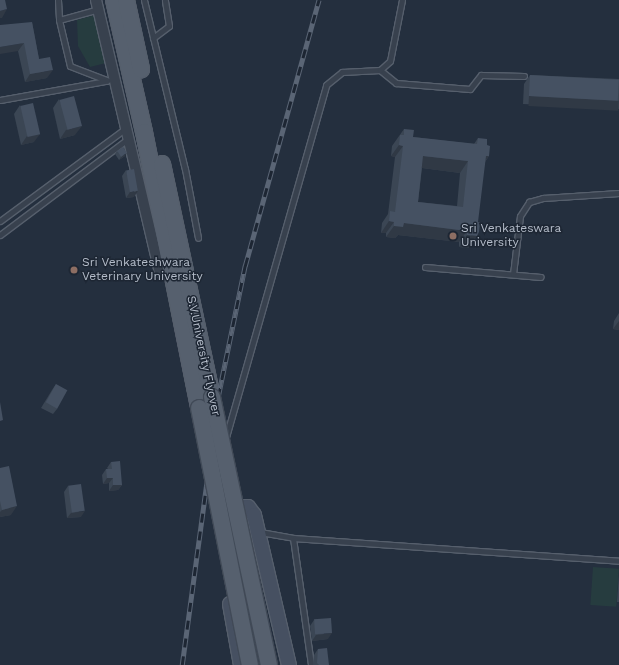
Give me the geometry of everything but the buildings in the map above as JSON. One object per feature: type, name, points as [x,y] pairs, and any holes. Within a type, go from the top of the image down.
[{"type":"main road","name":"S.V.University Flyover","points":[[114,0],[144,132],[250,665]]},
{"type":"main road","name":"S.V.University Flyover","points":[[126,0],[269,665]]},
{"type":"street","points":[[98,4],[111,79],[127,133],[160,273]]},
{"type":"street","points":[[241,665],[223,566],[219,518],[228,511],[240,507],[248,507],[254,514],[289,665]]},
{"type":"lane","points":[[58,0],[60,20],[70,66],[111,79]]},
{"type":"lane","points":[[144,0],[185,169],[198,238]]},
{"type":"lane","points":[[153,38],[169,26],[165,0]]},
{"type":"lane","points":[[219,518],[213,480],[326,85],[342,72],[380,70],[390,61],[402,0]]},
{"type":"lane","points":[[60,20],[98,4]]},
{"type":"lane","points":[[380,70],[396,83],[470,89],[481,75],[524,76]]},
{"type":"lane","points":[[0,100],[111,79]]},
{"type":"lane","points":[[0,221],[127,133]]},
{"type":"lane","points":[[0,235],[127,133]]},
{"type":"lane","points":[[513,274],[520,216],[529,202],[543,198],[619,193]]},
{"type":"lane","points":[[425,267],[541,277]]},
{"type":"lane","points":[[259,532],[293,538],[619,561]]},
{"type":"lane","points":[[293,538],[311,665]]},
{"type":"green space","points":[[98,14],[110,62],[90,67],[78,46],[77,20]]},
{"type":"green space","points":[[593,567],[619,569],[616,607],[590,605]]},
{"type":"railway","points":[[182,665],[218,397],[245,266],[319,0]]},
{"type":"place","name":"Sri Venkateswara University","points":[[453,236]]},
{"type":"place","name":"Sri Venkateshwara Veterinary University","points":[[74,270]]}]
